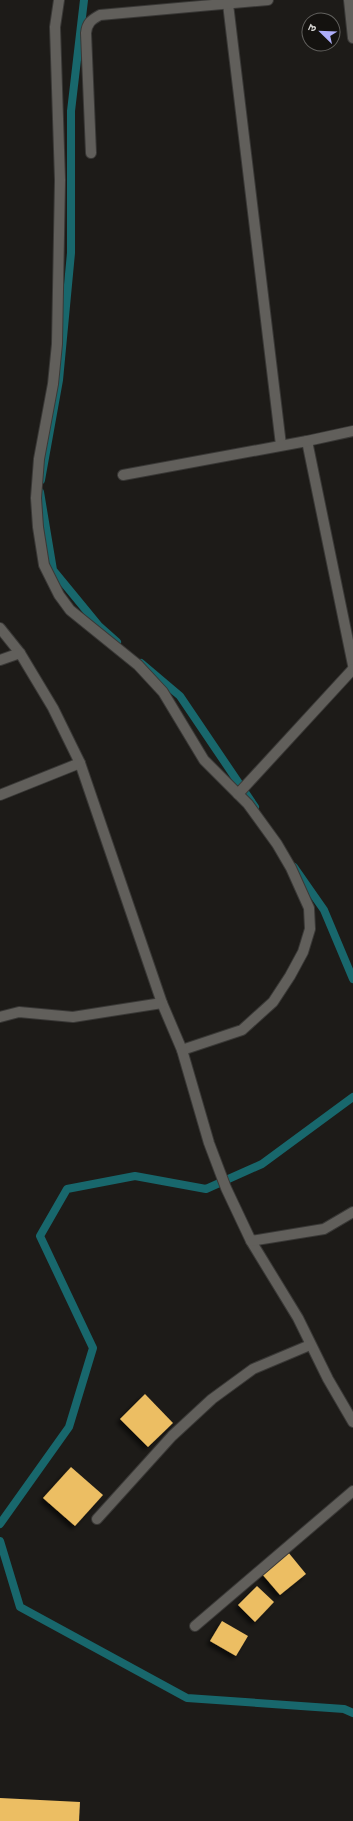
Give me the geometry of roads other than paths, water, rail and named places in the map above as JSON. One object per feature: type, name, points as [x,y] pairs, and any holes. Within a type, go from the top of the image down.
[{"type":"street","points":[[59,0],[55,27],[60,180],[56,344],[53,384],[39,459],[36,498],[38,526],[44,565],[59,595],[70,610],[149,675],[163,692],[204,760],[240,792],[255,812],[291,868],[309,908],[310,929],[303,952],[272,1002],[242,1030],[182,1050]]},
{"type":"street","points":[[92,153],[86,33],[87,26],[92,19],[100,15],[268,0]]},
{"type":"street","points":[[349,0],[353,38]]},
{"type":"street","points":[[228,4],[281,445]]},
{"type":"street","points":[[123,475],[353,431]]},
{"type":"street","points":[[307,441],[353,665]]},
{"type":"street","points":[[0,628],[20,653],[53,708],[80,763],[162,1003],[182,1050],[209,1143],[226,1188],[251,1241],[298,1318],[310,1345],[353,1422]]},
{"type":"street","points":[[0,660],[20,653]]},
{"type":"street","points":[[240,792],[353,669]]},
{"type":"street","points":[[0,795],[80,763]]},
{"type":"street","points":[[0,1017],[5,1014],[24,1012],[72,1016],[162,1003]]},
{"type":"street","points":[[251,1241],[324,1229],[353,1212]]},
{"type":"street","points":[[97,1519],[172,1436],[212,1399],[253,1369],[310,1345]]},
{"type":"street","points":[[195,1626],[353,1491]]},
{"type":"waterway","points":[[41,480],[59,380],[71,253],[71,111],[84,0]]},
{"type":"waterway","points":[[40,492],[53,570],[99,626],[117,642]]},
{"type":"waterway","points":[[141,663],[180,696],[255,807]]},
{"type":"waterway","points":[[294,867],[324,910],[353,979]]},
{"type":"waterway","points":[[0,1524],[69,1427],[93,1348],[40,1236],[67,1189],[135,1176],[206,1189],[262,1164],[353,1097]]},
{"type":"waterway","points":[[0,1541],[20,1607],[187,1698],[344,1709],[353,1713]]}]
